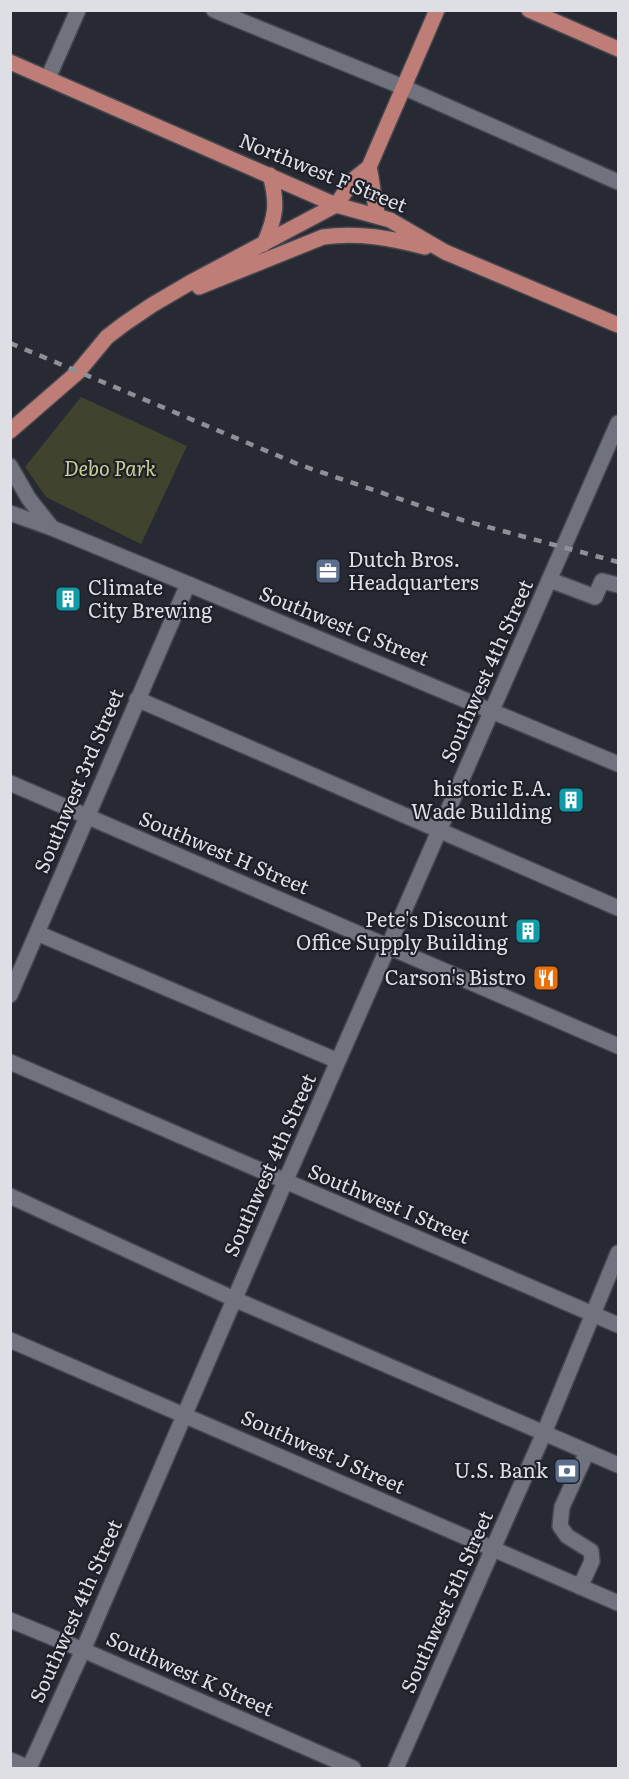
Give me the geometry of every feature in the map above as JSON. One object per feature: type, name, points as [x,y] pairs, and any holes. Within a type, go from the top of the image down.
[{"type":"main road","points":[[10,431],[78,372],[107,337],[152,305],[336,205],[354,179],[369,167],[437,10]]},
{"type":"main road","points":[[529,10],[618,49]]},
{"type":"main road","name":"Northwest F Street","points":[[10,62],[336,205],[378,216],[399,225],[445,252],[618,326]]},
{"type":"main road","points":[[369,167],[378,216]]},
{"type":"main road","points":[[264,244],[275,212],[275,192],[270,175]]},
{"type":"main road","points":[[152,305],[323,237],[339,235],[377,237],[445,252]]},
{"type":"street","points":[[48,78],[78,10]]},
{"type":"street","points":[[214,10],[403,87],[618,182]]},
{"type":"street","name":"Southwest 4th Street","points":[[29,1768],[83,1650],[285,1182],[618,423]]},
{"type":"street","name":"Southwest G Street","points":[[10,466],[29,499],[52,528]]},
{"type":"street","name":"Southwest G Street","points":[[10,513],[188,584],[618,764]]},
{"type":"street","points":[[550,580],[595,597],[602,581],[618,585]]},
{"type":"street","name":"Southwest 3rd Street","points":[[10,995],[188,584]]},
{"type":"street","points":[[137,699],[618,908]]},
{"type":"street","name":"Southwest H Street","points":[[10,783],[618,1047]]},
{"type":"street","points":[[37,933],[338,1061]]},
{"type":"street","name":"Southwest I Street","points":[[10,1062],[618,1325]]},
{"type":"street","points":[[10,1196],[234,1299],[618,1465]]},
{"type":"street","name":"Southwest 5th Street","points":[[396,1768],[544,1433],[618,1253]]},
{"type":"street","name":"Southwest J Street","points":[[10,1340],[618,1603]]},
{"type":"street","points":[[580,1587],[592,1561],[591,1551],[567,1536],[560,1526],[562,1507],[587,1452]]},
{"type":"street","name":"Southwest K Street","points":[[10,1620],[352,1768]]},
{"type":"street","points":[[10,1760],[29,1768]]},
{"type":"green space","name":"Debo Park","points":[[81,397],[187,446],[141,544],[46,497],[25,467]]},
{"type":"railway","points":[[10,343],[300,465],[462,520],[618,562]]},
{"type":"place","name":"Dutch Bros. Headquarters","points":[[328,571]]},
{"type":"place","name":"Climate City Brewing","points":[[68,599]]},
{"type":"place","name":"historic E.A. Wade Building","points":[[571,800]]},
{"type":"place","name":"Pete's Discount Office Supply Building","points":[[528,931]]},
{"type":"place","name":"Carson's Bistro","points":[[546,978]]},
{"type":"place","name":"U.S. Bank","points":[[567,1471]]}]
